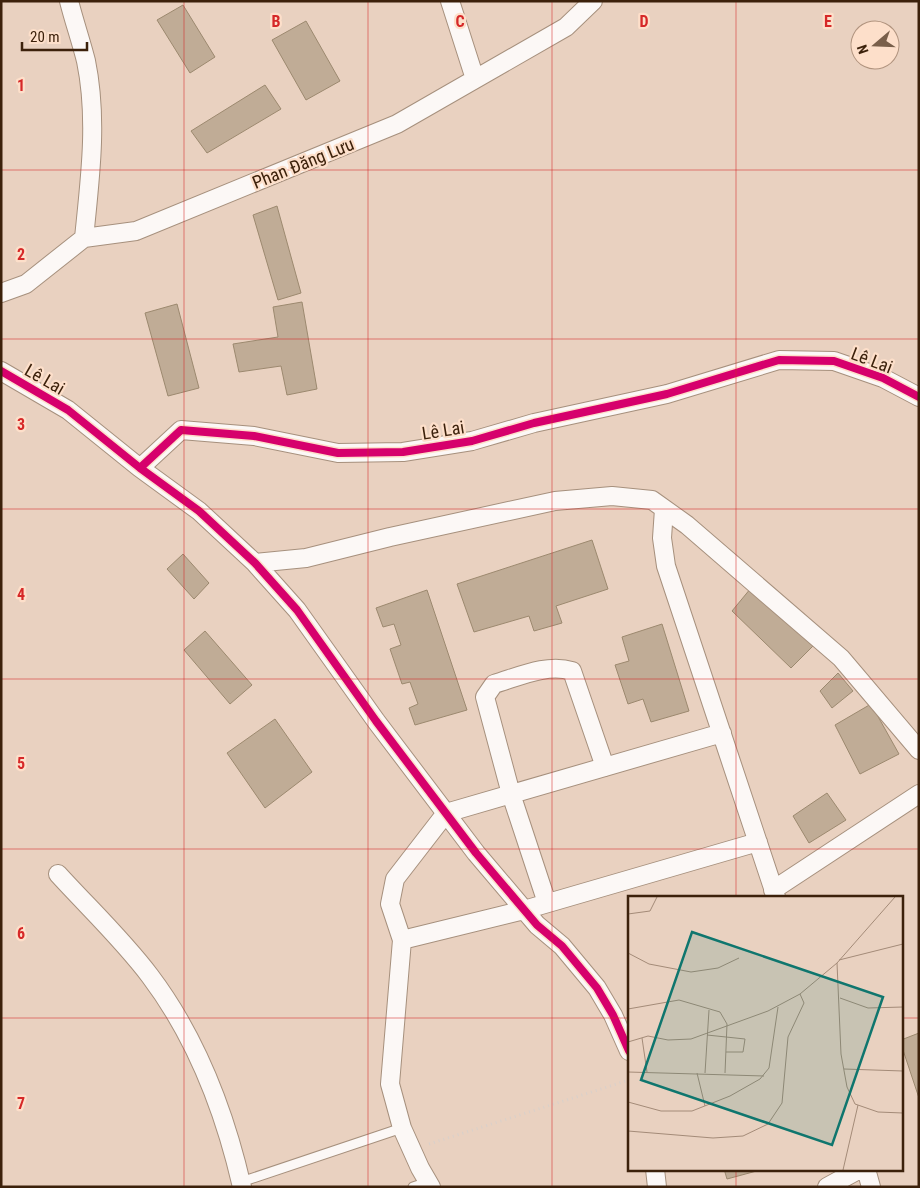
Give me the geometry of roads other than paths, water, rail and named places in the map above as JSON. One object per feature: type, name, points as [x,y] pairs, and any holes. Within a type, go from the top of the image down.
[{"type":"street","points":[[1,293],[26,284],[84,238],[93,154],[91,105],[86,62],[69,1]]},
{"type":"street","points":[[450,1],[475,80]]},
{"type":"street","name":"Phan Đăng Lưu","points":[[84,238],[136,231],[397,124],[566,27],[592,1]]},
{"type":"street","name":"Lê Lai","points":[[1,371],[68,410],[140,468],[181,430],[254,436],[338,453],[403,452],[472,441],[534,423],[667,394],[779,360],[834,361],[883,378],[919,397]]},
{"type":"street","points":[[140,468],[199,512],[255,563],[297,610],[376,722],[476,853],[537,925],[562,946],[597,988],[613,1014],[628,1049]]},
{"type":"street","points":[[255,563],[306,558],[390,536],[555,501],[612,496],[652,500],[687,525],[841,658],[919,750]]},
{"type":"street","points":[[664,509],[662,538],[666,566],[775,893],[919,794]]},
{"type":"street","points":[[547,903],[511,794],[485,697],[494,684],[546,669],[561,668],[572,672],[605,767]]},
{"type":"street","points":[[424,1185],[402,1128],[390,1084],[402,940],[390,904],[396,879],[446,813],[722,733]]},
{"type":"street","points":[[402,940],[524,910],[758,842]]},
{"type":"street","points":[[58,874],[150,975],[183,1026],[223,1116],[241,1185]]},
{"type":"street","points":[[655,1170],[657,1187]]},
{"type":"street","points":[[827,1187],[858,1170]]},
{"type":"street","points":[[866,1170],[871,1187]]},
{"type":"lane","points":[[241,1185],[402,1128]]}]
